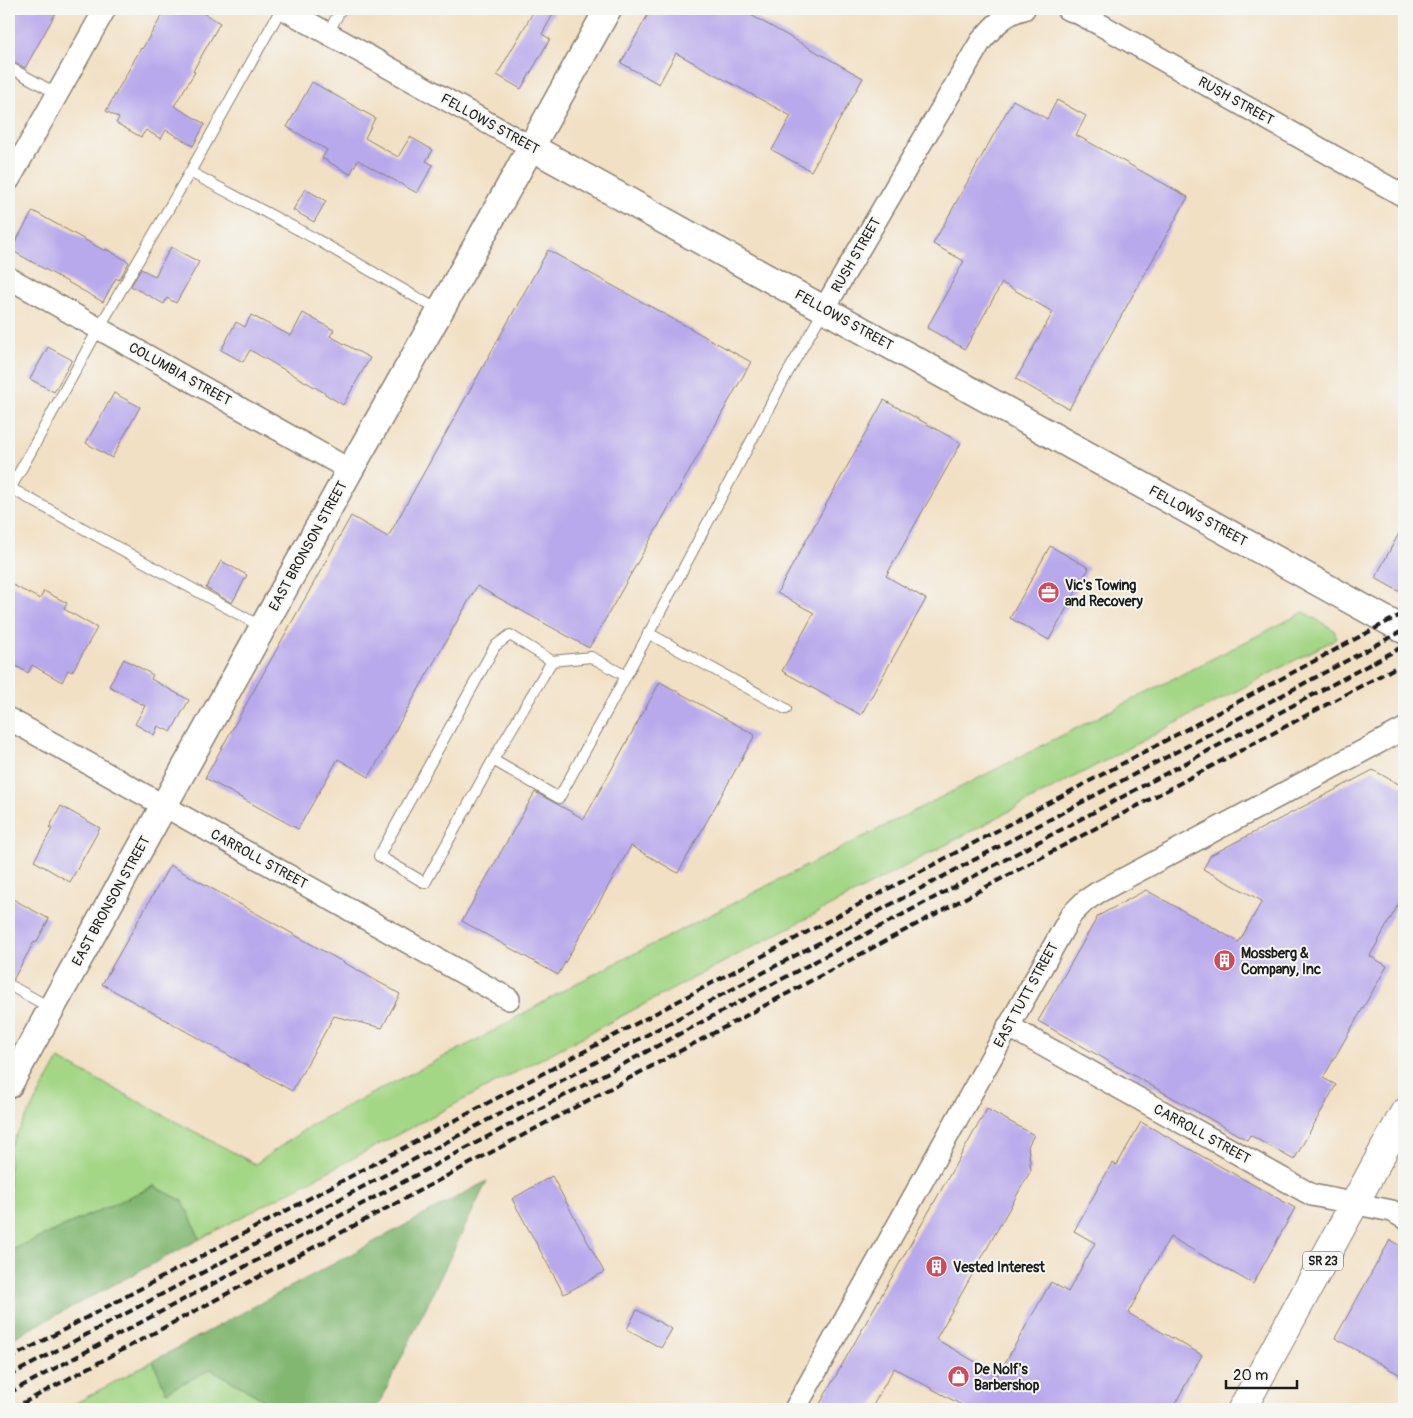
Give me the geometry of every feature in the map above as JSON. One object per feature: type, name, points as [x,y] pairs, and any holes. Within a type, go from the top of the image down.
[{"type":"main road","name":"SR 23","points":[[1242,1409],[1404,1113]]},
{"type":"street","points":[[9,180],[105,9]]},
{"type":"street","name":"FELLOWS STREET","points":[[283,9],[1404,630]]},
{"type":"street","name":"EAST BRONSON STREET","points":[[9,1085],[608,9]]},
{"type":"street","name":"RUSH STREET","points":[[824,309],[981,41],[1002,19],[1018,10],[1024,9]]},
{"type":"street","name":"RUSH STREET","points":[[1067,9],[1101,25],[1404,196]]},
{"type":"street","name":"COLUMBIA STREET","points":[[9,278],[350,470]]},
{"type":"street","name":"CARROLL STREET","points":[[9,719],[509,999]]},
{"type":"street","name":"EAST TUTT STREET","points":[[795,1409],[1071,915],[1086,900],[1106,888],[1404,729]]},
{"type":"street","name":"CARROLL STREET","points":[[1008,1026],[1312,1195],[1392,1211],[1404,1218]]},
{"type":"lane","points":[[263,628],[10,489],[99,328],[283,9]]},
{"type":"lane","points":[[328,33],[341,9]]},
{"type":"lane","points":[[9,67],[57,94]]},
{"type":"lane","points":[[190,172],[314,238],[440,311]]},
{"type":"lane","points":[[493,760],[559,798],[788,372],[824,309]]},
{"type":"lane","points":[[648,633],[786,709]]},
{"type":"lane","points":[[552,661],[493,760],[425,883],[379,856],[494,646],[510,635],[552,661],[591,657],[626,676]]},
{"type":"lane","points":[[9,984],[52,1008]]},
{"type":"green space","points":[[1304,612],[1334,630],[1337,638],[200,1239],[183,1201],[154,1186],[9,1251],[9,1148],[59,1059],[255,1164],[314,1123],[481,1038],[573,985]]},
{"type":"green space","points":[[487,1181],[379,1404],[373,1409],[279,1409],[211,1369],[166,1392],[153,1361]]},
{"type":"green space","points":[[154,1186],[183,1201],[200,1239],[9,1340],[9,1251]]},
{"type":"green space","points":[[153,1361],[166,1391],[211,1369],[279,1409],[65,1409]]},
{"type":"building","points":[[9,9],[58,9],[25,68],[9,59]]},
{"type":"building","points":[[166,9],[196,9],[220,23],[193,71],[195,72],[174,106],[205,124],[193,146],[166,130],[161,139],[146,130],[141,137],[116,123],[119,118],[106,111],[141,48]]},
{"type":"building","points":[[535,9],[556,9],[542,34],[550,39],[521,89],[497,75]]},
{"type":"building","points":[[651,9],[752,9],[749,14],[863,78],[811,171],[772,150],[791,116],[676,53],[659,84],[621,63]]},
{"type":"building","points":[[312,82],[375,118],[365,138],[398,157],[410,137],[433,150],[426,161],[433,165],[417,193],[358,160],[350,174],[322,158],[327,150],[287,127]]},
{"type":"building","points":[[1013,100],[1047,119],[1057,100],[1086,116],[1076,135],[1188,197],[1069,409],[1016,379],[1053,312],[1002,283],[965,349],[927,328],[964,261],[933,244]]},
{"type":"building","points":[[305,189],[326,201],[314,222],[293,210]]},
{"type":"building","points":[[33,211],[105,251],[106,249],[129,262],[119,280],[116,278],[103,302],[11,250]]},
{"type":"building","points":[[171,247],[199,262],[176,303],[167,298],[164,304],[131,286],[141,269],[155,276]]},
{"type":"building","points":[[548,250],[751,362],[589,648],[477,586],[369,777],[338,759],[298,829],[205,778],[351,516],[388,537]]},
{"type":"building","points":[[303,313],[334,330],[330,336],[370,358],[343,405],[250,350],[243,362],[221,350],[236,322],[245,327],[251,315],[291,336]]},
{"type":"building","points":[[48,347],[72,360],[54,392],[30,379]]},
{"type":"building","points":[[114,393],[140,407],[112,458],[86,443]]},
{"type":"building","points":[[884,400],[961,443],[886,576],[926,599],[861,715],[782,671],[814,613],[777,593]]},
{"type":"building","points":[[1404,524],[1404,594],[1375,578]]},
{"type":"building","name":"Vic's Towing and Recovery","points":[[1050,546],[1089,568],[1049,640],[1010,618]]},
{"type":"building","points":[[221,561],[247,575],[232,603],[206,588]]},
{"type":"building","points":[[9,583],[40,599],[44,591],[67,603],[64,609],[97,628],[72,672],[68,670],[62,682],[32,665],[28,673],[9,662]]},
{"type":"building","points":[[124,659],[153,675],[151,679],[189,700],[171,732],[158,726],[154,735],[135,724],[145,706],[109,686]]},
{"type":"building","points":[[660,682],[755,735],[678,873],[631,846],[558,975],[462,921],[535,792],[584,819]]},
{"type":"building","name":"Mossberg & Company, Inc","points":[[1373,770],[1404,787],[1404,894],[1370,956],[1387,966],[1323,1078],[1336,1085],[1294,1160],[1250,1135],[1247,1140],[1038,1021],[1098,916],[1146,890],[1239,942],[1262,901],[1203,869],[1211,855]]},
{"type":"building","points":[[61,806],[100,828],[70,882],[34,861],[52,829],[49,828]]},
{"type":"building","points":[[170,865],[400,994],[382,1028],[334,1016],[292,1091],[102,984]]},
{"type":"building","points":[[9,897],[49,919],[13,980],[9,978]]},
{"type":"building","name":"Vested Interest","points":[[987,1109],[1034,1135],[1028,1146],[1031,1170],[936,1339],[998,1375],[1051,1282],[1068,1292],[1095,1243],[1074,1231],[1112,1163],[1117,1165],[1141,1122],[1295,1208],[1253,1284],[1170,1237],[1128,1313],[1202,1355],[1172,1409],[969,1409],[894,1368],[871,1409],[817,1409]]},
{"type":"building","points":[[552,1176],[604,1272],[564,1294],[512,1199]]},
{"type":"building","points":[[1390,1240],[1404,1248],[1404,1377],[1335,1338]]},
{"type":"building","points":[[637,1310],[672,1329],[661,1348],[627,1329]]},
{"type":"railway","points":[[9,1359],[1404,613]]},
{"type":"railway","points":[[9,1376],[1404,630]]},
{"type":"railway","points":[[9,1393],[1404,646]]},
{"type":"railway","points":[[12,1409],[1404,663]]},
{"type":"place","name":"Vic's Towing and Recovery","points":[[1049,593]]},
{"type":"place","name":"Mossberg & Company, Inc","points":[[1225,961]]},
{"type":"place","name":"Vested Interest","points":[[937,1267]]},
{"type":"place","name":"De Nolf's Barbershop","points":[[958,1377]]}]
